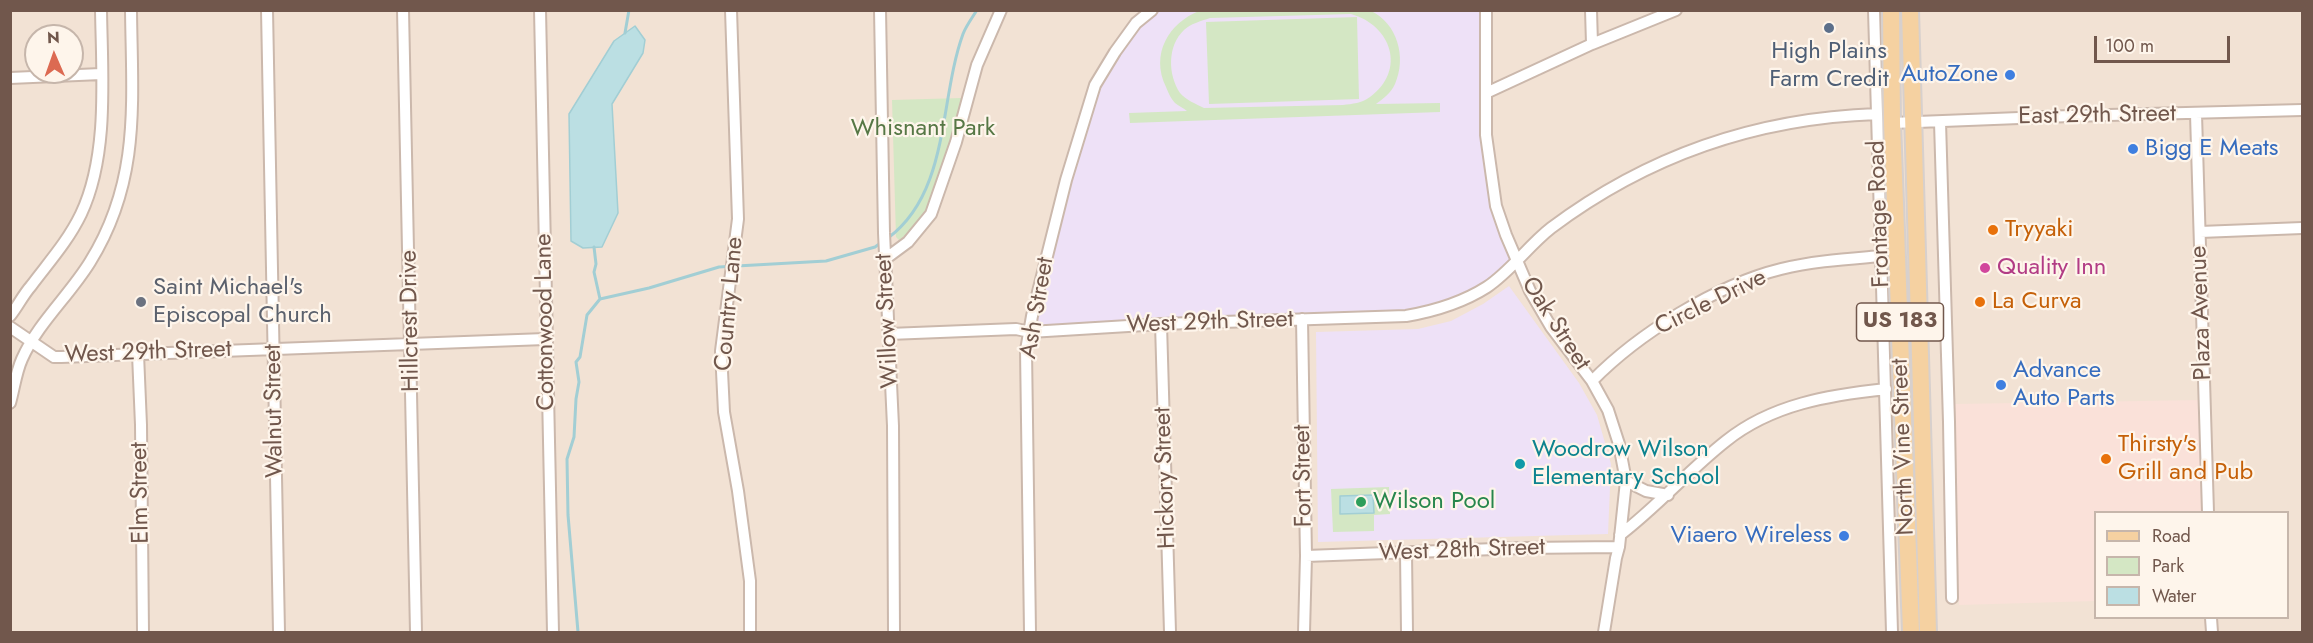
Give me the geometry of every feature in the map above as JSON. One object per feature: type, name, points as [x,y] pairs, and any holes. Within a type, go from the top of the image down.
[{"type":"main road","name":"North Vine Street","points":[[1891,10],[1892,123],[1911,633]]},
{"type":"main road","name":"North Vine Street","points":[[1910,10],[1928,633]]},
{"type":"street","points":[[10,316],[60,250],[81,213],[96,171],[100,132],[101,10]]},
{"type":"street","points":[[10,403],[21,360],[90,263],[103,238],[122,187],[128,166],[133,127],[131,10]]},
{"type":"street","name":"Walnut Street","points":[[267,10],[279,633]]},
{"type":"street","name":"Hillcrest Drive","points":[[403,10],[416,633]]},
{"type":"street","name":"Cottonwood Lane","points":[[540,10],[545,339],[553,633]]},
{"type":"street","name":"Country Lane","points":[[731,10],[738,219],[721,351],[724,412],[738,491],[750,582],[750,633]]},
{"type":"street","name":"Willow Street","points":[[880,10],[884,233],[893,426],[894,633]]},
{"type":"street","points":[[885,256],[908,242],[931,214],[956,142],[977,65],[1001,10]]},
{"type":"street","name":"Ash Street","points":[[1030,633],[1026,350],[1034,306],[1066,180],[1095,85],[1136,23],[1152,10]]},
{"type":"street","name":"Oak Street","points":[[1486,10],[1486,135],[1496,206],[1530,291],[1551,327],[1592,381],[1608,410],[1620,444],[1626,481],[1619,547],[1604,633]]},
{"type":"street","points":[[1591,10],[1592,44]]},
{"type":"street","points":[[1486,93],[1592,44],[1676,10]]},
{"type":"street","name":"Frontage Road","points":[[1874,10],[1892,633]]},
{"type":"street","points":[[10,78],[101,74]]},
{"type":"street","name":"East 29th Street","points":[[1892,123],[2302,110]]},
{"type":"street","points":[[1516,260],[1567,217],[1630,178],[1667,159],[1731,135],[1825,117],[1877,114]]},
{"type":"street","name":"Plaza Avenue","points":[[2196,114],[2208,511]]},
{"type":"street","points":[[1940,122],[1952,598]]},
{"type":"street","points":[[2200,232],[2302,228]]},
{"type":"street","name":"Circle Drive","points":[[1592,381],[1605,367],[1666,320],[1734,286],[1778,270],[1824,260],[1881,256]]},
{"type":"street","name":"West 29th Street","points":[[889,334],[1016,329],[1030,332],[1161,324],[1406,316],[1435,311],[1489,286],[1516,260]]},
{"type":"street","name":"Fort Street","points":[[1302,319],[1304,633]]},
{"type":"street","name":"Hickory Street","points":[[1161,324],[1170,633]]},
{"type":"street","name":"West 29th Street","points":[[10,327],[54,357],[545,339]]},
{"type":"street","name":"Elm Street","points":[[138,354],[143,633]]},
{"type":"street","points":[[1620,535],[1647,515],[1727,440],[1758,421],[1781,410],[1828,396],[1886,389]]},
{"type":"street","points":[[1626,481],[1646,491],[1668,495]]},
{"type":"street","name":"West 28th Street","points":[[1305,556],[1619,547]]},
{"type":"street","points":[[1406,553],[1407,633]]},
{"type":"shaded area","points":[[10,11],[2302,11],[2302,632],[11,632]]},
{"type":"shaded area","points":[[1152,11],[1486,11],[1486,135],[1494,184],[1516,260],[1489,286],[1435,311],[1030,332],[1095,85],[1115,52]]},
{"type":"shaded area","points":[[1509,286],[1579,383],[1597,415],[1611,464],[1608,534],[1318,542],[1316,332],[1418,329],[1451,321],[1483,304]]},
{"type":"shaded area","points":[[2203,400],[2205,511],[2094,511],[2094,601],[1959,605],[1955,404]]},
{"type":"green space","points":[[1199,11],[1371,11],[1380,16],[1393,32],[1400,52],[1395,84],[1389,93],[1376,104],[1440,103],[1440,112],[1130,123],[1129,113],[1187,111],[1176,104],[1171,97],[1160,63],[1165,41],[1179,23]],"holes":[[[1351,14],[1365,20],[1384,38],[1391,62],[1388,74],[1381,86],[1370,97],[1360,102],[1343,105],[1204,108],[1182,95],[1173,78],[1172,52],[1178,37],[1189,26],[1210,18]]]},
{"type":"green space","points":[[1357,17],[1359,99],[1209,104],[1206,22]]},
{"type":"green space","name":"Whisnant Park","points":[[962,98],[934,195],[913,228],[899,240],[896,237],[892,100]]},
{"type":"green space","name":"Wilson Pool","points":[[1389,487],[1390,514],[1374,515],[1374,531],[1333,532],[1331,489]]},
{"type":"water","points":[[635,26],[645,40],[643,53],[612,104],[618,213],[602,247],[583,248],[571,241],[569,114],[614,41]]},
{"type":"water","points":[[1373,495],[1374,513],[1340,514],[1340,496]]},
{"type":"waterway","points":[[625,33],[629,10]]},
{"type":"waterway","points":[[888,238],[908,219],[933,171],[955,60],[964,31],[977,10]]},
{"type":"waterway","points":[[578,632],[568,515],[567,459],[574,437],[579,382],[576,362],[580,357],[587,315],[600,299],[649,288],[719,267],[826,261],[875,247],[882,242]]},
{"type":"waterway","points":[[594,247],[596,264],[594,272],[600,299]]},
{"type":"place","name":"High Plains Farm Credit","points":[[1829,28]]},
{"type":"place","name":"AutoZone","points":[[2010,75]]},
{"type":"place","name":"Bigg E Meats","points":[[2133,149]]},
{"type":"place","name":"Tryyaki","points":[[1993,230]]},
{"type":"place","name":"Quality Inn","points":[[1985,268]]},
{"type":"place","name":"Saint Michael's Episcopal Church","points":[[141,302]]},
{"type":"place","name":"La Curva","points":[[1980,302]]},
{"type":"place","name":"Advance Auto Parts","points":[[2001,385]]},
{"type":"place","name":"Thirsty's Grill and Pub","points":[[2106,459]]},
{"type":"place","name":"Woodrow Wilson Elementary School","points":[[1520,464]]},
{"type":"place","name":"Wilson Pool","points":[[1361,502]]},
{"type":"place","name":"Viaero Wireless","points":[[1844,536]]}]
